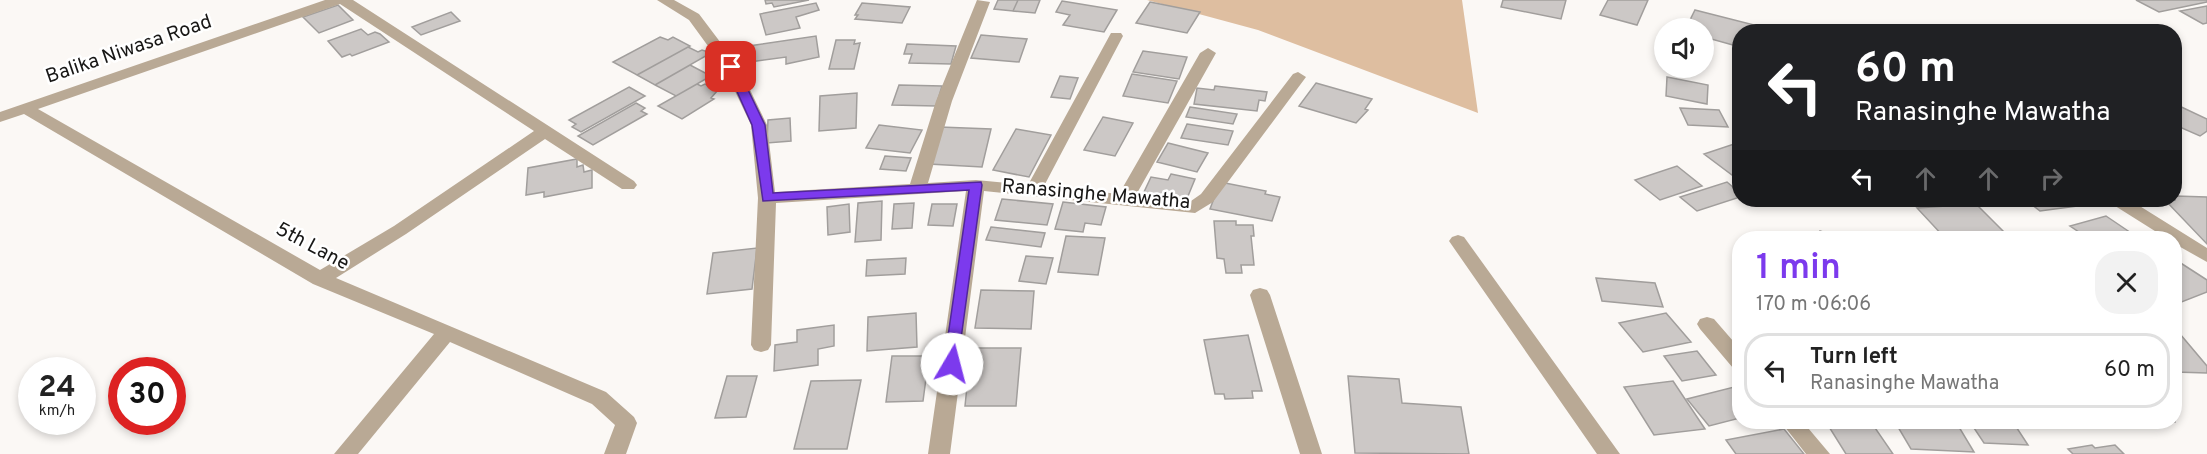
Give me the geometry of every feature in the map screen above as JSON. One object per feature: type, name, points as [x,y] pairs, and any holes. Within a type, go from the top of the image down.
[{"type":"street","name":"Balika Niwasa Road","points":[[0,117],[341,0]]},
{"type":"street","points":[[341,0],[628,185]]},
{"type":"street","points":[[664,0],[694,17],[731,67],[759,125],[767,198],[761,345]]},
{"type":"street","points":[[917,189],[944,101],[983,2]]},
{"type":"street","points":[[1033,191],[1116,36]]},
{"type":"street","points":[[1125,199],[1208,53]]},
{"type":"street","name":"Ranasinghe Mawatha","points":[[767,198],[976,185],[1195,207],[1207,198],[1298,77]]},
{"type":"street","name":"5th Lane","points":[[25,108],[320,279],[599,398],[626,423],[615,454]]},
{"type":"street","points":[[320,279],[400,230],[546,131]]},
{"type":"street","name":"Ranasinghe Mawatha","points":[[939,454],[976,185]]},
{"type":"street","points":[[2129,207],[2167,231]]},
{"type":"street","points":[[2182,240],[2207,256]]},
{"type":"street","points":[[1458,241],[1574,408],[1610,454]]},
{"type":"street","points":[[1260,296],[1311,454]]},
{"type":"street","points":[[1707,324],[1732,354]]},
{"type":"street","points":[[345,454],[447,332]]},
{"type":"street","points":[[1797,429],[1819,454]]},
{"type":"shaded area","points":[[1147,0],[1462,0],[1478,113],[1258,30]]},
{"type":"building","points":[[765,0],[809,0],[774,7],[772,3],[766,4]]},
{"type":"building","points":[[998,0],[1018,0],[1013,11],[994,9]]},
{"type":"building","points":[[1018,0],[1040,0],[1035,13],[1013,11]]},
{"type":"building","points":[[1503,0],[1566,0],[1561,19],[1501,7]]},
{"type":"building","points":[[1608,0],[1648,0],[1637,25],[1600,15]]},
{"type":"building","points":[[2136,0],[2207,0],[2207,2],[2159,12]]},
{"type":"building","points":[[1062,1],[1117,10],[1104,32],[1063,25],[1070,15],[1056,12]]},
{"type":"building","points":[[1150,2],[1200,12],[1187,33],[1136,23]]},
{"type":"building","points":[[816,3],[819,10],[796,17],[800,28],[766,35],[760,14]]},
{"type":"building","points":[[862,3],[910,7],[902,23],[855,19]]},
{"type":"building","points":[[338,5],[353,20],[319,33],[303,17]]},
{"type":"building","points":[[2207,6],[2207,23],[2203,24],[2180,11]]},
{"type":"building","points":[[1695,10],[1750,24],[1732,24],[1732,45],[1714,40],[1714,18],[1691,18]]},
{"type":"building","points":[[451,12],[460,21],[421,35],[412,27]]},
{"type":"building","points":[[361,29],[368,35],[375,32],[380,34],[389,42],[352,56],[350,54],[342,57],[328,41]]},
{"type":"building","points":[[981,35],[1027,39],[1019,62],[971,58]]},
{"type":"building","points":[[816,36],[819,57],[786,64],[786,57],[750,62],[749,46]]},
{"type":"building","points":[[660,37],[668,40],[673,37],[690,46],[637,75],[613,62]]},
{"type":"building","points":[[836,40],[855,40],[854,44],[860,43],[854,69],[829,69]]},
{"type":"building","points":[[907,44],[956,46],[951,64],[909,63],[912,54],[904,54]]},
{"type":"building","points":[[688,47],[698,52],[702,50],[711,53],[655,85],[637,75]]},
{"type":"building","points":[[1143,51],[1187,57],[1179,79],[1133,72]]},
{"type":"building","points":[[690,65],[711,76],[676,96],[655,85]]},
{"type":"building","points":[[1132,74],[1177,81],[1168,103],[1123,96]]},
{"type":"building","points":[[1060,76],[1078,78],[1070,99],[1051,97]]},
{"type":"building","points":[[1667,78],[1708,85],[1707,104],[1666,96]]},
{"type":"building","points":[[1316,83],[1372,99],[1365,109],[1368,110],[1356,123],[1299,106]]},
{"type":"building","points":[[697,84],[701,86],[705,84],[718,90],[711,98],[714,99],[682,119],[658,106]]},
{"type":"building","points":[[899,85],[942,86],[936,106],[892,105]]},
{"type":"building","points":[[1215,86],[1267,92],[1265,101],[1259,100],[1257,111],[1194,104],[1197,88],[1214,90]]},
{"type":"building","points":[[629,87],[645,96],[581,132],[572,127],[576,124],[569,120]]},
{"type":"building","points":[[857,93],[856,128],[819,131],[820,96]]},
{"type":"building","points":[[636,103],[645,108],[641,111],[647,114],[593,145],[578,136]]},
{"type":"building","points":[[1190,107],[1237,114],[1233,124],[1186,117]]},
{"type":"building","points":[[2182,107],[2207,119],[2207,131],[2200,136],[2182,128]]},
{"type":"building","points":[[1680,108],[1719,110],[1728,127],[1688,125]]},
{"type":"building","points":[[1103,117],[1133,123],[1115,156],[1084,150]]},
{"type":"building","points":[[790,118],[791,141],[767,143],[768,120]]},
{"type":"building","points":[[1187,124],[1233,131],[1228,145],[1181,138]]},
{"type":"building","points":[[879,125],[922,130],[910,153],[866,148]]},
{"type":"building","points":[[940,127],[991,129],[982,167],[929,164]]},
{"type":"building","points":[[1016,129],[1051,135],[1029,177],[993,170]]},
{"type":"building","points":[[1168,143],[1208,153],[1197,172],[1157,162]]},
{"type":"building","points":[[1732,145],[1732,175],[1704,154]]},
{"type":"building","points":[[885,156],[911,158],[906,171],[880,169]]},
{"type":"building","points":[[577,159],[577,167],[583,165],[584,172],[592,170],[592,188],[544,197],[544,192],[526,195],[528,168]]},
{"type":"building","points":[[1677,166],[1702,186],[1660,200],[1635,180]]},
{"type":"building","points":[[1171,174],[1195,179],[1186,201],[1144,192],[1151,177],[1168,180]]},
{"type":"building","points":[[1220,182],[1266,191],[1265,194],[1280,197],[1272,221],[1210,209]]},
{"type":"building","points":[[1727,182],[1732,186],[1732,200],[1697,211],[1680,197]]},
{"type":"building","points":[[2182,196],[2207,197],[2207,244],[2172,207],[2182,207]]},
{"type":"building","points":[[1002,199],[1053,204],[1047,225],[995,220]]},
{"type":"building","points":[[882,201],[881,240],[855,242],[858,203]]},
{"type":"building","points":[[1063,202],[1106,207],[1101,225],[1085,223],[1083,232],[1055,229]]},
{"type":"building","points":[[914,203],[912,228],[892,229],[894,204]]},
{"type":"building","points":[[849,204],[850,232],[828,235],[827,207]]},
{"type":"building","points":[[932,204],[957,204],[953,226],[928,225]]},
{"type":"building","points":[[1979,207],[2003,231],[1938,231],[1917,208]]},
{"type":"building","points":[[2035,207],[2070,207],[2040,211]]},
{"type":"building","points":[[2106,216],[2128,231],[2078,231],[2070,226]]},
{"type":"building","points":[[1214,221],[1236,221],[1236,225],[1253,225],[1254,236],[1251,236],[1254,265],[1241,265],[1242,273],[1226,273],[1224,259],[1217,258]]},
{"type":"building","points":[[991,227],[1045,233],[1041,247],[986,240]]},
{"type":"building","points":[[1066,236],[1105,238],[1098,275],[1058,272]]},
{"type":"building","points":[[757,248],[752,289],[707,294],[713,253]]},
{"type":"building","points":[[1026,256],[1053,258],[1046,284],[1019,281]]},
{"type":"building","points":[[906,258],[905,274],[866,276],[867,260]]},
{"type":"building","points":[[2182,264],[2207,280],[2207,292],[2182,302]]},
{"type":"building","points":[[1596,278],[1655,283],[1663,307],[1602,301]]},
{"type":"building","points":[[981,290],[1034,291],[1031,329],[975,328]]},
{"type":"building","points":[[916,313],[917,347],[867,351],[868,317]]},
{"type":"building","points":[[1666,313],[1691,342],[1643,352],[1619,323]]},
{"type":"building","points":[[834,325],[834,346],[818,349],[818,365],[774,371],[775,345],[797,342],[797,330]]},
{"type":"building","points":[[1248,335],[1262,391],[1252,391],[1253,398],[1225,399],[1224,394],[1215,394],[1204,340]]},
{"type":"building","points":[[2182,336],[2207,366],[2207,373],[2182,372]]},
{"type":"building","points":[[971,348],[1021,348],[1016,406],[965,406]]},
{"type":"building","points":[[1697,351],[1716,375],[1682,381],[1664,356]]},
{"type":"building","points":[[892,356],[929,356],[923,401],[886,402]]},
{"type":"building","points":[[727,376],[757,376],[746,417],[715,418]]},
{"type":"building","points":[[1348,376],[1399,379],[1402,403],[1461,407],[1469,454],[1355,453]]},
{"type":"building","points":[[861,380],[847,449],[794,449],[811,381]]},
{"type":"building","points":[[1673,381],[1705,429],[1654,435],[1624,387]]},
{"type":"building","points":[[1732,388],[1732,420],[1709,426],[1687,399]]},
{"type":"building","points":[[1784,429],[1804,454],[1736,454],[1726,440]]},
{"type":"building","points":[[1830,429],[1876,429],[1893,454],[1846,454]]},
{"type":"building","points":[[1899,429],[1960,429],[1974,452],[1911,449]]},
{"type":"building","points":[[1975,429],[2018,429],[2028,445],[1984,443]]},
{"type":"building","points":[[2092,445],[2095,448],[2115,445],[2124,454],[2073,454],[2068,449]]},
{"type":"route","points":[[731,67],[759,125],[767,198],[976,185],[952,364]]}]
